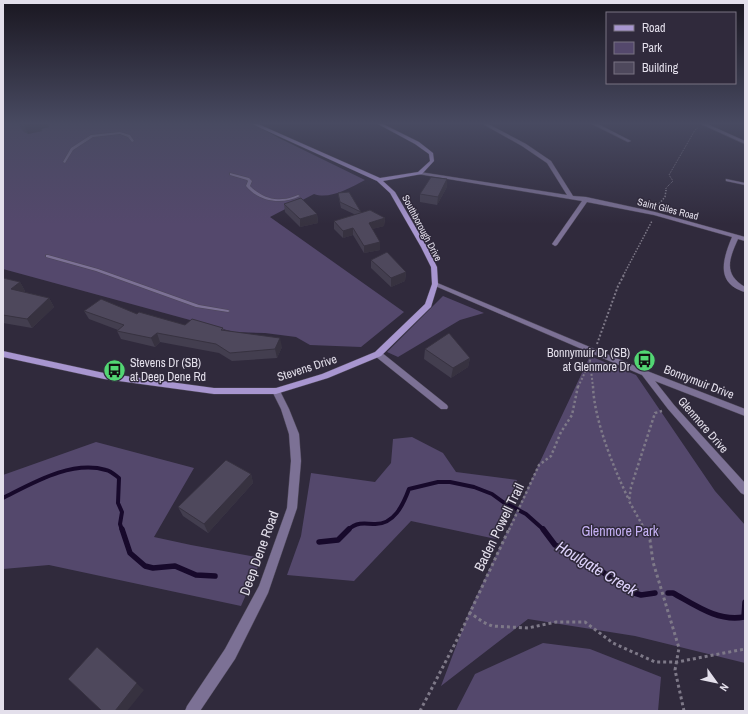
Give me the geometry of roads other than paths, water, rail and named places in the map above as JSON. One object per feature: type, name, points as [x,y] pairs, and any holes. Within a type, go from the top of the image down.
[{"type":"street","name":"Southborough Drive","points":[[328,157],[379,180],[392,192],[424,246],[434,267],[436,284]]},
{"type":"street","points":[[379,180],[420,173],[432,161],[432,157]]},
{"type":"street","points":[[542,157],[549,162],[571,197]]},
{"type":"street","name":"Saint Giles Road","points":[[420,173],[586,199],[655,214],[745,239]]},
{"type":"street","points":[[728,180],[745,184]]},
{"type":"street","points":[[555,244],[586,199]]},
{"type":"street","points":[[736,236],[728,255],[726,268],[731,282],[745,290]]},
{"type":"street","points":[[436,284],[644,373]]},
{"type":"street","name":"Stevens Drive","points":[[3,354],[112,377],[214,391],[276,391],[325,376],[378,354],[428,305],[436,284]]},
{"type":"street","points":[[378,354],[444,407]]},
{"type":"street","name":"Glenmore Drive","points":[[644,373],[670,407],[745,490]]},
{"type":"street","name":"Bonnymuir Drive","points":[[644,373],[745,413]]},
{"type":"street","name":"Deep Dene Road","points":[[192,711],[230,654],[264,589],[292,508],[296,462],[294,434],[285,409],[276,391]]},
{"type":"lane","points":[[64,162],[67,157]]},
{"type":"lane","points":[[232,174],[248,179],[250,181],[248,186],[250,189],[272,201],[281,201],[298,196]]},
{"type":"lane","points":[[47,256],[96,270],[198,306],[228,311]]},
{"type":"waterway","name":"Houlgate Creek","points":[[3,498],[40,480],[66,471],[79,468],[106,470],[119,478],[118,503],[122,512],[120,524],[122,530]]},
{"type":"waterway","name":"Houlgate Creek","points":[[319,542],[338,540],[351,527],[357,524],[374,524],[387,521],[397,513],[409,489],[438,482],[450,482],[474,487],[492,494],[503,502],[526,514],[543,529]]},
{"type":"waterway","name":"Houlgate Creek","points":[[122,529],[130,553],[145,566],[153,568],[175,566],[196,575],[215,576]]},
{"type":"waterway","name":"Houlgate Creek","points":[[543,529],[555,545],[580,555],[628,591],[641,595],[655,593]]},
{"type":"waterway","name":"Houlgate Creek","points":[[668,593],[673,593],[698,607],[716,615],[725,617],[744,617],[745,602]]},
{"type":"place","name":"Bonnymuir Dr (SB) at Glenmore Dr","points":[[645,360]]},
{"type":"place","name":"Stevens Dr (SB) at Deep Dene Rd","points":[[114,370]]},
{"type":"park label","name":"Glenmore Park","points":[[620,531]]}]
